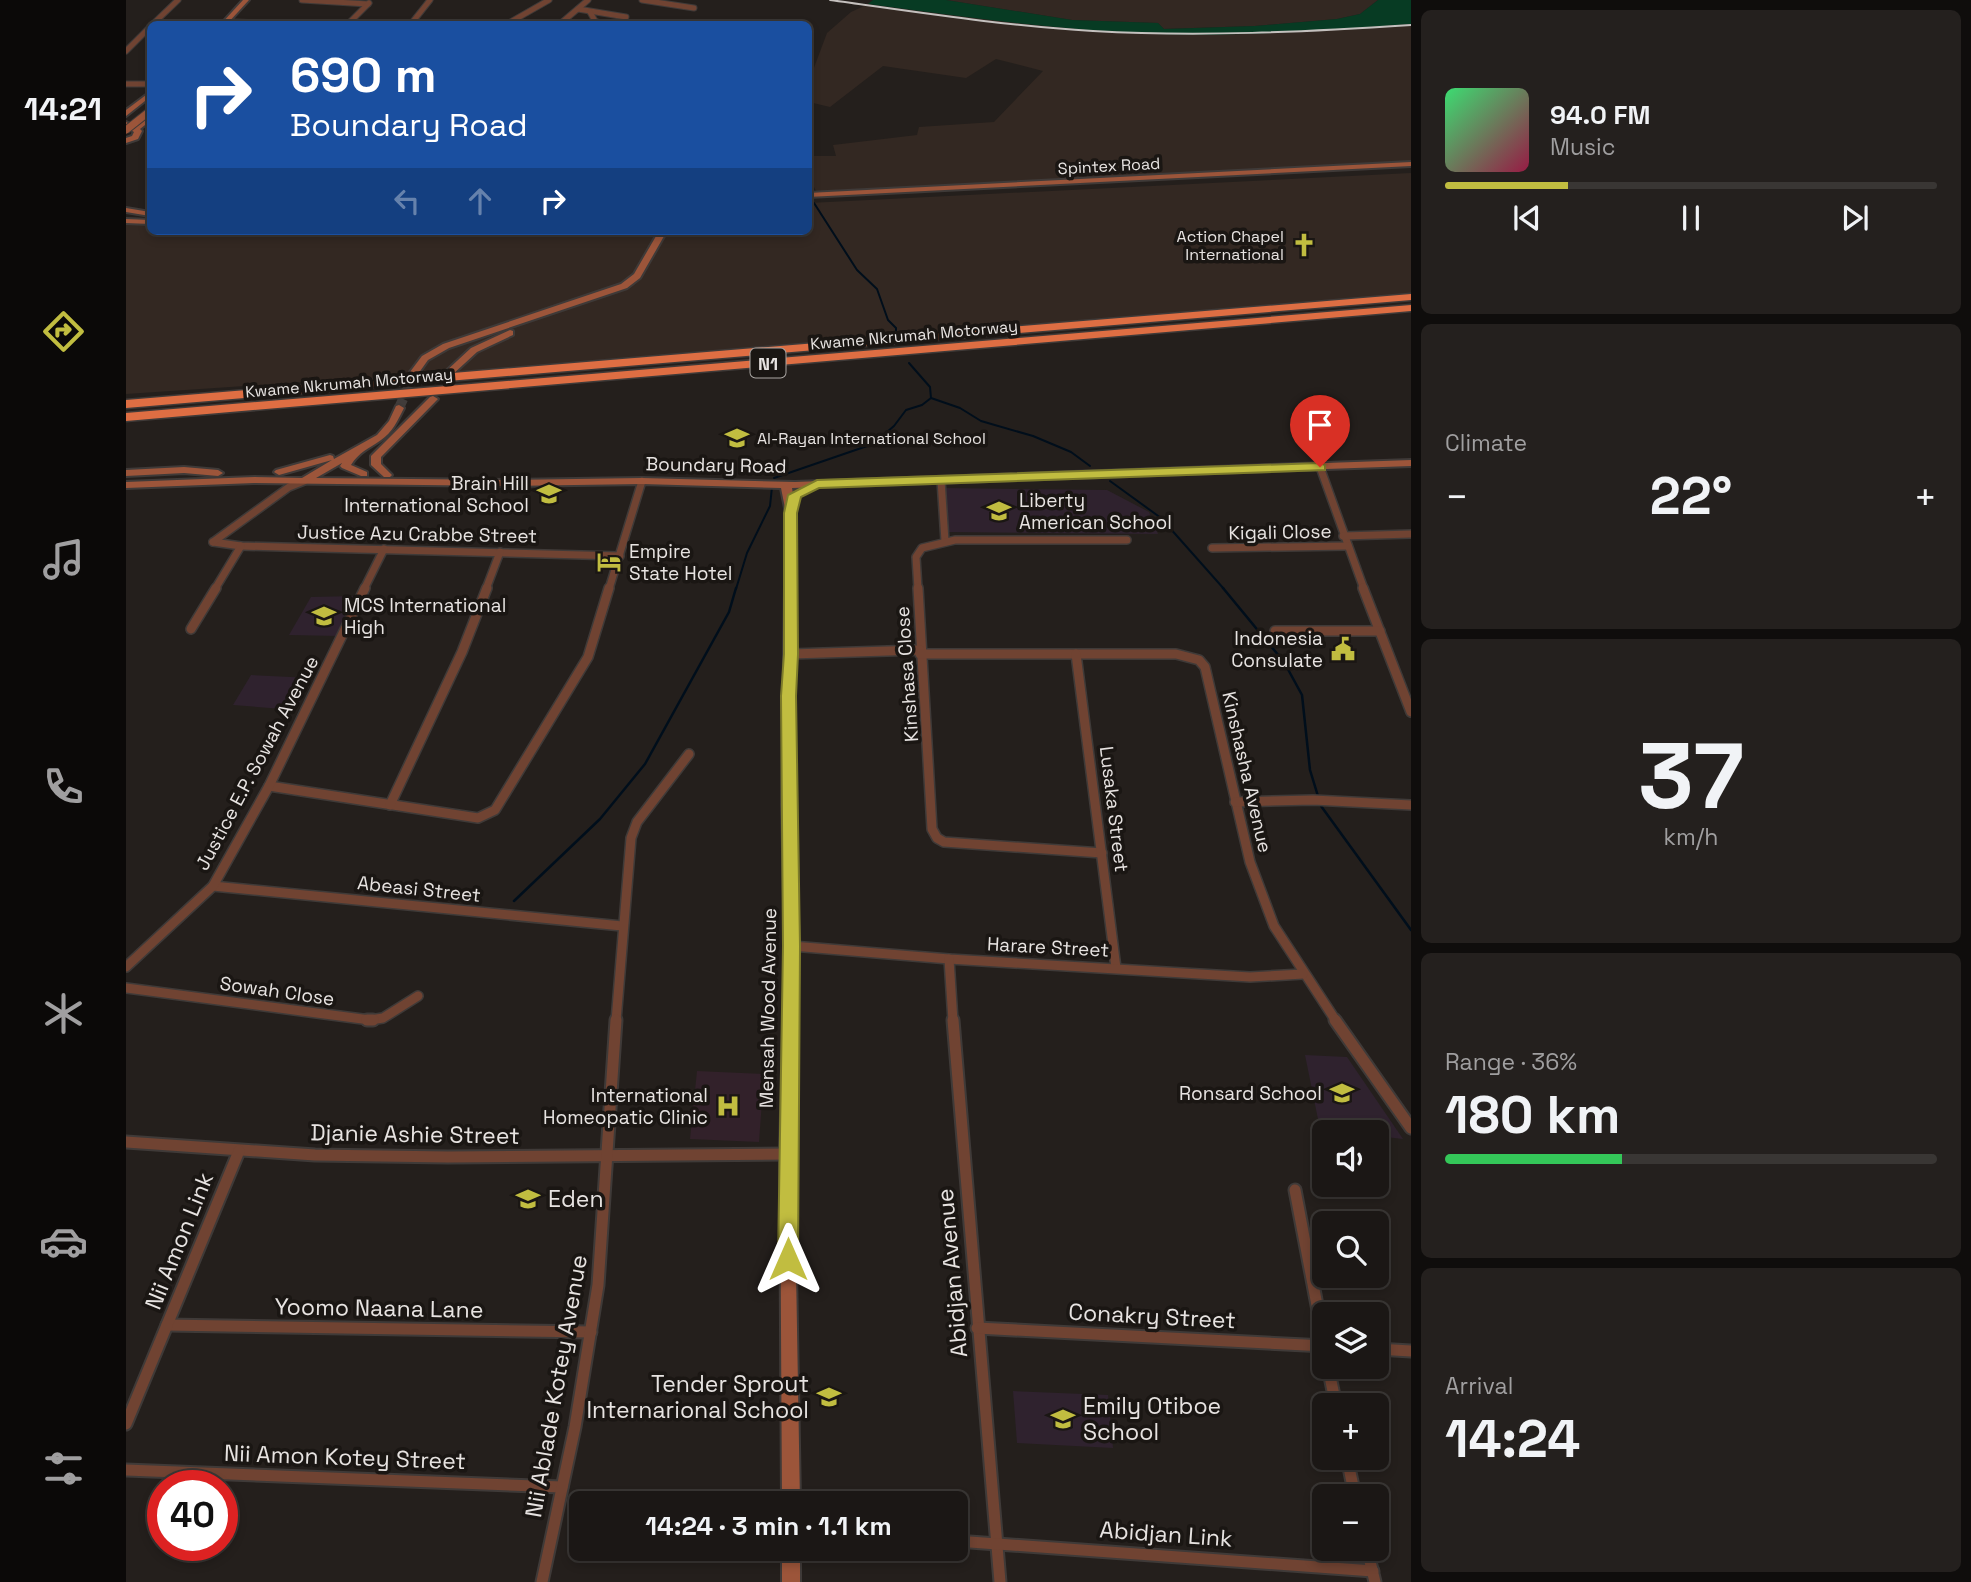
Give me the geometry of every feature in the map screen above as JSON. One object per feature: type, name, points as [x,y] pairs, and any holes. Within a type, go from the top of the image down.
[{"type":"highway","name":"Kwame Nkrumah Motorway","points":[[126,404],[1411,297]]},
{"type":"highway","name":"Kwame Nkrumah Motorway","points":[[126,417],[1411,309]]},
{"type":"highway","points":[[126,395],[355,380],[400,381]]},
{"type":"main road","points":[[227,21],[246,0]]},
{"type":"main road","points":[[233,21],[252,0]]},
{"type":"main road","points":[[126,114],[147,96]]},
{"type":"main road","points":[[136,128],[126,123],[147,106]]},
{"type":"main road","points":[[126,130],[147,113]]},
{"type":"main road","points":[[136,128],[147,120]]},
{"type":"main road","points":[[126,141],[136,135],[136,128]]},
{"type":"main road","name":"Spintex Road","points":[[812,197],[1411,164]]},
{"type":"main road","name":"Spintex Road","points":[[812,197],[1411,170]]},
{"type":"main road","points":[[126,212],[147,215]]},
{"type":"main road","points":[[126,221],[147,222]]},
{"type":"main road","points":[[600,295],[619,284],[630,273],[651,235]]},
{"type":"main road","points":[[415,372],[425,358],[446,346],[624,286],[637,276],[661,235]]},
{"type":"main road","points":[[449,373],[460,359],[485,343],[624,292],[642,281],[669,235]]},
{"type":"main road","points":[[553,310],[571,311]]},
{"type":"main road","points":[[387,475],[376,465],[376,456],[414,421],[433,399]]},
{"type":"main road","points":[[302,479],[358,450],[389,429],[397,411]]},
{"type":"main road","points":[[302,479],[331,458],[367,438],[397,411]]},
{"type":"main road","points":[[358,450],[345,466],[364,474]]},
{"type":"main road","points":[[279,472],[331,458]]},
{"type":"main road","points":[[787,489],[817,484],[1411,463]]},
{"type":"main road","name":"Boundary Road","points":[[126,473],[184,470],[218,473],[279,472],[302,479],[364,474],[545,477],[565,480]]},
{"type":"main road","points":[[126,482],[218,473]]},
{"type":"main road","name":"Boundary Road","points":[[126,482],[302,479],[507,483],[565,480],[642,481],[787,489]]},
{"type":"main road","name":"Mensah Wood Avenue","points":[[787,489],[791,513],[788,805],[792,946],[787,1154],[790,1491]]},
{"type":"main road","points":[[791,1561],[791,1582]]},
{"type":"street","points":[[157,21],[178,0]]},
{"type":"street","points":[[302,0],[369,2]]},
{"type":"street","points":[[413,21],[430,0]]},
{"type":"street","points":[[512,21],[549,0]]},
{"type":"street","points":[[564,21],[588,0]]},
{"type":"street","points":[[642,0],[694,8]]},
{"type":"street","points":[[351,21],[369,2]]},
{"type":"street","points":[[578,9],[626,17]]},
{"type":"street","points":[[590,12],[594,21]]},
{"type":"street","points":[[126,51],[147,31]]},
{"type":"street","points":[[126,83],[147,84]]},
{"type":"street","points":[[1320,467],[1343,536],[1411,712]]},
{"type":"street","points":[[213,542],[302,479]]},
{"type":"street","points":[[940,480],[945,541]]},
{"type":"street","points":[[269,786],[478,818],[495,810],[573,685],[587,657],[642,481]]},
{"type":"street","points":[[1343,536],[1411,534]]},
{"type":"street","name":"Kinshasa Close","points":[[1102,853],[944,842],[937,838],[932,829],[916,557],[922,548],[945,541],[1127,540]]},
{"type":"street","name":"Justice Azu Crabbe Street","points":[[213,542],[241,546],[620,556]]},
{"type":"street","points":[[191,629],[241,546]]},
{"type":"street","name":"Kigali Close","points":[[1213,548],[1348,546]]},
{"type":"street","name":"Justice E.P. Sowah Avenue","points":[[126,967],[213,886],[269,786],[384,549]]},
{"type":"street","points":[[390,805],[462,652],[500,552]]},
{"type":"street","points":[[1275,631],[1380,631]]},
{"type":"street","name":"Kinshasha Avenue","points":[[791,654],[1176,654],[1199,660],[1205,667],[1250,862],[1282,942],[1411,1128]]},
{"type":"street","name":"Lusaka Street","points":[[1076,654],[1116,968]]},
{"type":"street","name":"Nii Ablade Kotey Avenue","points":[[542,1582],[592,1332],[604,1226],[622,926],[631,838],[637,822],[689,754]]},
{"type":"street","points":[[1235,802],[1313,800],[1411,805]]},
{"type":"street","name":"Abeasi Street","points":[[213,886],[622,926]]},
{"type":"street","name":"Harare Street","points":[[792,946],[949,959],[1250,976],[1303,974]]},
{"type":"street","name":"Abidjan Avenue","points":[[949,959],[977,1328],[1000,1582]]},
{"type":"street","name":"Sowah Close","points":[[126,988],[370,1020],[383,1018],[418,996]]},
{"type":"street","name":"Djanie Ashie Street","points":[[126,1142],[239,1151],[448,1157],[787,1154]]},
{"type":"street","name":"Nii Amon Link","points":[[126,1424],[239,1151]]},
{"type":"street","points":[[1294,1190],[1316,1302]]},
{"type":"street","name":"Yoomo Naana Lane","points":[[167,1325],[592,1332]]},
{"type":"street","name":"Conakry Street","points":[[977,1328],[1312,1345]]},
{"type":"street","points":[[1389,1350],[1411,1351]]},
{"type":"street","name":"Nii Amon Kotey Street","points":[[126,1470],[562,1487]]},
{"type":"street","name":"Abidjan Link","points":[[968,1541],[1374,1577]]},
{"type":"shaded area","points":[[825,0],[1059,28],[1155,34],[1254,34],[1411,24],[1411,163],[816,191],[812,183],[812,156],[836,156],[833,145],[917,135],[919,127],[994,122],[1043,71],[996,59],[966,78],[883,66],[830,107],[812,103],[812,73],[827,33],[851,12],[864,6]]},
{"type":"shaded area","points":[[946,0],[1378,0],[1360,14],[1337,19],[1255,26],[1164,29],[1158,23],[1072,20]]},
{"type":"shaded area","points":[[1411,173],[1411,294],[437,376],[348,379],[126,394],[126,224],[147,225],[147,235],[812,235],[812,203]]},
{"type":"shaded area","points":[[944,488],[1107,490],[1149,512],[1158,534],[949,532]]},
{"type":"shaded area","name":"MCS International High","points":[[358,596],[339,636],[289,635],[311,597]]},
{"type":"shaded area","points":[[251,675],[312,678],[295,710],[233,705]]},
{"type":"shaded area","name":"Ronsard School","points":[[1305,1055],[1347,1057],[1403,1139],[1389,1137],[1389,1120],[1318,1120]]},
{"type":"shaded area","name":"International Homeopatic Clinic","points":[[697,1071],[764,1074],[759,1142],[690,1139]]},
{"type":"shaded area","name":"Emily Otiboe School","points":[[1013,1391],[1108,1395],[1113,1448],[1017,1443]]},
{"type":"green space","points":[[873,0],[946,0],[1072,20],[1158,23],[1164,29],[1255,26],[1337,19],[1360,14],[1378,0],[1411,0],[1411,24],[1251,34],[1155,34],[1047,26],[868,4]]},
{"type":"waterway","points":[[814,203],[857,270],[877,289],[888,320],[896,328],[896,336]]},
{"type":"waterway","points":[[909,363],[930,387],[931,398]]},
{"type":"waterway","points":[[774,478],[873,444],[894,426],[906,410],[922,405],[931,398]]},
{"type":"waterway","points":[[931,398],[960,408],[981,421],[1033,436],[1071,452],[1090,466]]},
{"type":"waterway","points":[[1110,481],[1161,518],[1224,589]]},
{"type":"waterway","points":[[736,589],[747,553],[770,506],[772,487]]},
{"type":"waterway","points":[[514,901],[600,819],[645,764],[729,612],[736,588]]},
{"type":"waterway","points":[[1223,588],[1284,662],[1302,695],[1310,770],[1321,806],[1411,930]]},
{"type":"tunnel","points":[[399,408],[415,372]]},
{"type":"railway","points":[[830,0],[1027,26],[1133,33],[1252,33],[1411,25]]},
{"type":"place","name":"Action Chapel International","points":[[1304,245]]},
{"type":"place","name":"Al-Rayan International School","points":[[737,438]]},
{"type":"place","name":"Brain Hill International School","points":[[549,494]]},
{"type":"place","name":"Liberty American School","points":[[999,511]]},
{"type":"place","name":"Empire State Hotel","points":[[609,562]]},
{"type":"place","name":"MCS International High","points":[[324,616]]},
{"type":"place","name":"Indonesia Consulate","points":[[1343,649]]},
{"type":"place","name":"Ronsard School","points":[[1342,1093]]},
{"type":"place","name":"International Homeopatic Clinic","points":[[728,1106]]},
{"type":"place","name":"Eden","points":[[528,1199]]},
{"type":"place","name":"Tender Sprout Internarional School","points":[[829,1397]]},
{"type":"place","name":"Emily Otiboe School","points":[[1063,1419]]},
{"type":"route","points":[[788,1259],[787,1154],[792,946],[788,696],[791,654],[791,513],[795,495],[817,484],[1320,467]]}]
